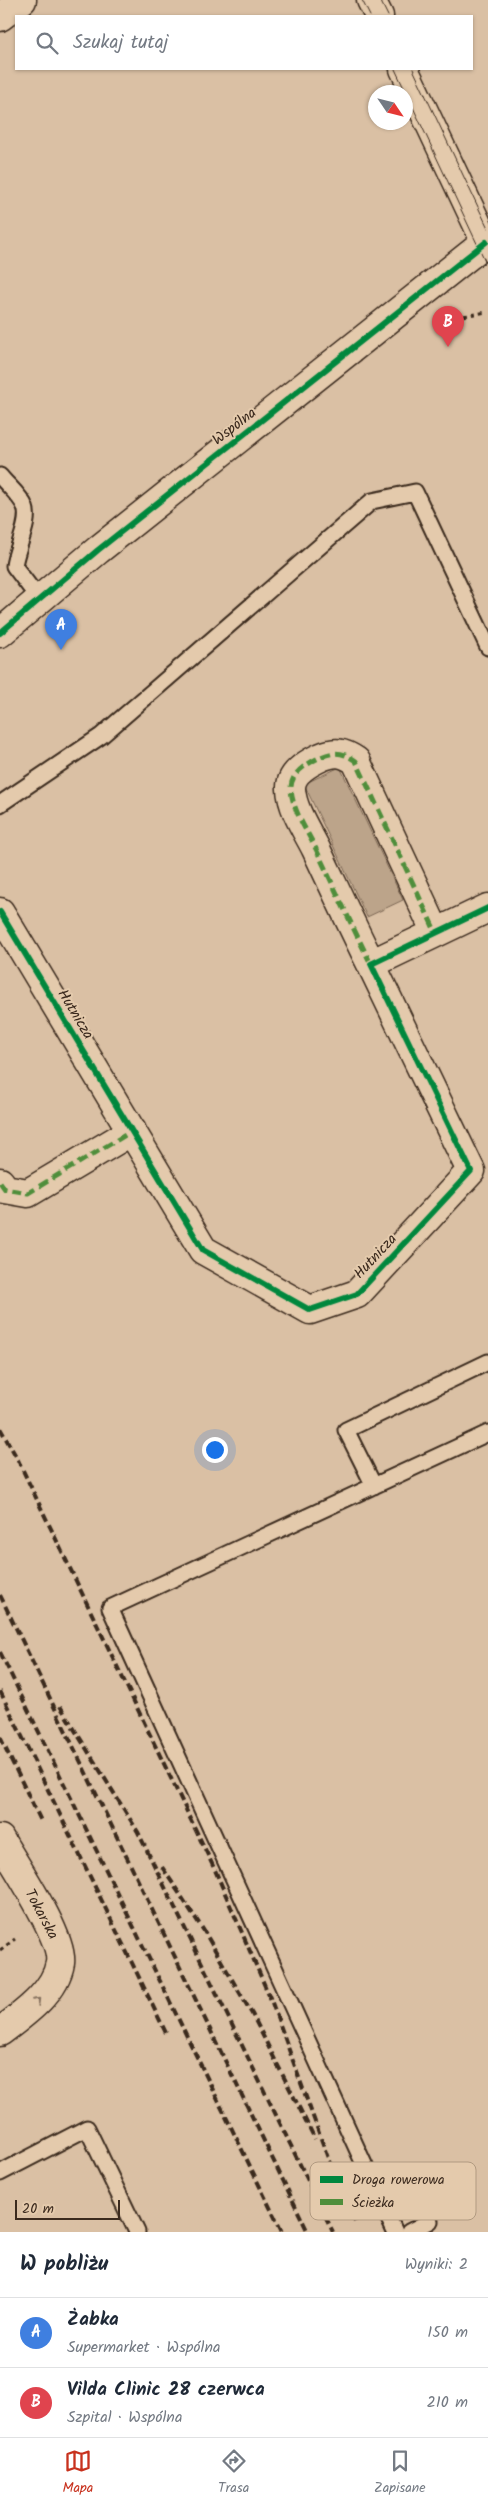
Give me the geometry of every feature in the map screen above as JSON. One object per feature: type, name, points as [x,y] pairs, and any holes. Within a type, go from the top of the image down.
[{"type":"street","points":[[0,17],[22,0]]},
{"type":"street","points":[[371,0],[378,15]]},
{"type":"street","points":[[404,70],[487,243]]},
{"type":"street","name":"Wspólna","points":[[0,633],[39,599],[487,243]]},
{"type":"street","points":[[436,933],[356,761],[346,754],[333,752],[304,766],[295,774],[291,788],[299,815],[371,964],[436,933],[488,908]]},
{"type":"street","name":"Hutnicza","points":[[0,912],[203,1250],[310,1310],[357,1294],[471,1171],[371,964]]},
{"type":"street","points":[[0,1182],[4,1189],[28,1193],[132,1131]]},
{"type":"street","name":"Tokarska","points":[[0,1839],[50,1927],[59,1948],[60,1963],[46,1991],[24,2014],[0,2032]]},
{"type":"lane","points":[[0,476],[25,506],[27,518],[16,552],[14,566],[39,599]]},
{"type":"lane","points":[[0,804],[101,736],[372,501],[414,492],[488,647]]},
{"type":"lane","points":[[374,1486],[346,1430],[488,1362]]},
{"type":"lane","points":[[363,2162],[110,1608],[488,1433]]},
{"type":"lane","points":[[0,2173],[87,2128],[137,2232]]},
{"type":"lane","points":[[390,2220],[395,2232]]},
{"type":"lane","points":[[409,2232],[430,2221]]},
{"type":"path","points":[[457,317],[487,312]]},
{"type":"path","points":[[0,1950],[15,1939]]},
{"type":"shaded area","points":[[340,767],[403,900],[367,917],[304,784]]},
{"type":"tram line","points":[[362,0],[370,15]]},
{"type":"tram line","points":[[380,0],[388,15]]},
{"type":"tram line","points":[[395,70],[488,267]]},
{"type":"tram line","points":[[413,70],[488,228]]},
{"type":"railway","points":[[0,1428],[17,1458],[215,1870],[271,2000],[329,2162]]},
{"type":"railway","points":[[0,1595],[308,2232]]},
{"type":"railway","points":[[0,1652],[282,2232]]},
{"type":"railway","points":[[0,1691],[166,2033]]},
{"type":"railway","points":[[60,1706],[138,1832],[310,2185]]},
{"type":"railway","points":[[0,1737],[41,1821]]},
{"type":"railway","points":[[162,1867],[204,1931],[252,2014],[315,2139]]},
{"type":"railway","points":[[327,2220],[333,2232]]},
{"type":"marked path","points":[[371,964],[316,849],[300,820],[292,797],[291,783],[293,778],[301,769],[321,757],[339,753],[356,761],[436,933]]},
{"type":"marked path","points":[[0,1182],[5,1189],[28,1193],[132,1131]]},
{"type":"cycle path","points":[[0,633],[98,550],[486,242]]},
{"type":"cycle path","points":[[0,912],[203,1250],[310,1310],[357,1294],[471,1171],[371,964],[488,908]]},
{"type":"place","name":"Vilda Clinic 28 czerwca","points":[[448,347]]},
{"type":"place","name":"Żabka","points":[[61,650]]}]
